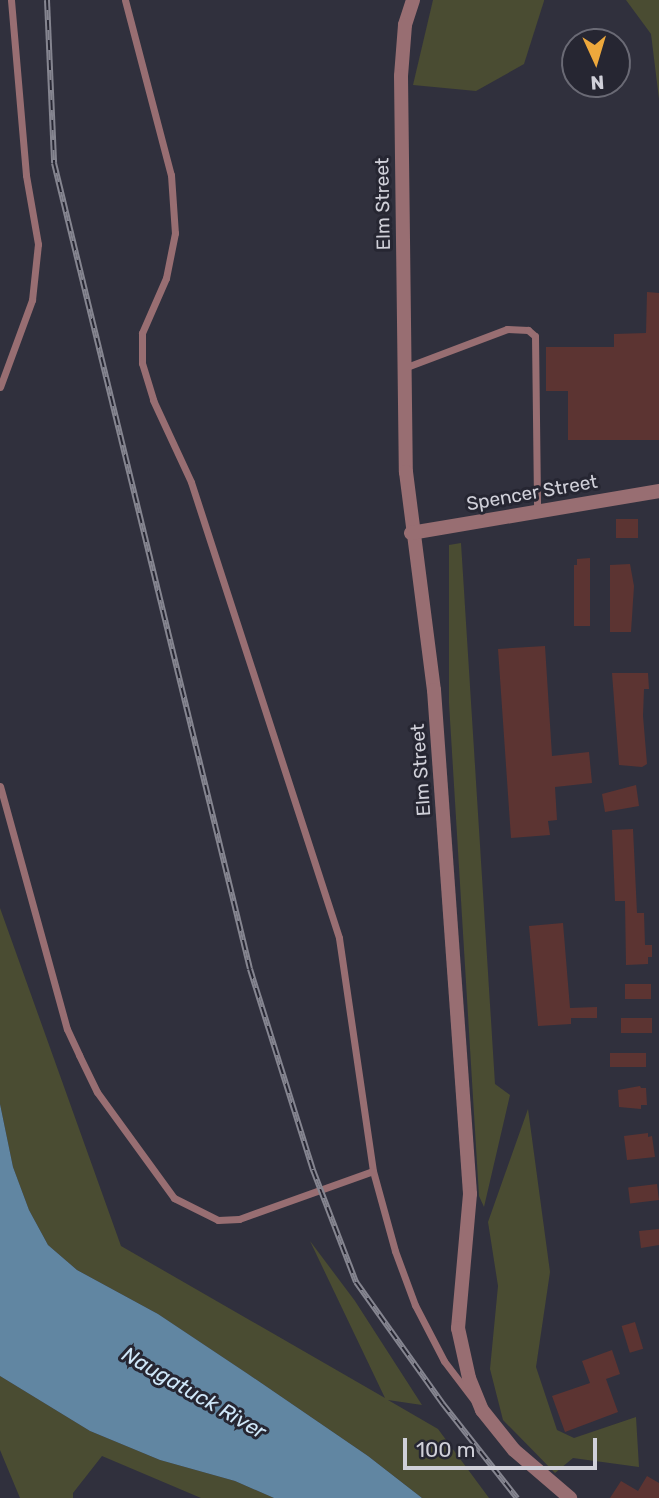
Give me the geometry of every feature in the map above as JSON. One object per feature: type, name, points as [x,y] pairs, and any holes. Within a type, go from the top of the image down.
[{"type":"street","name":"Elm Street","points":[[413,0],[405,25],[401,76],[406,472],[411,533],[434,690],[470,1194],[458,1328],[469,1378],[482,1410],[514,1450],[570,1498]]},
{"type":"street","name":"Spencer Street","points":[[411,533],[659,491]]},
{"type":"lane","points":[[0,387],[32,300],[38,244],[26,175],[11,0]]},
{"type":"lane","points":[[125,0],[171,175],[175,233],[166,278],[142,333],[142,363],[153,400],[191,482],[339,937],[373,1171],[395,1251],[415,1305],[444,1361],[482,1410]]},
{"type":"lane","points":[[404,368],[507,329],[528,330],[535,336],[537,511]]},
{"type":"lane","points":[[0,786],[27,891],[68,1029],[97,1092],[174,1198],[218,1220],[239,1219],[373,1171]]},
{"type":"green space","points":[[433,0],[544,0],[524,64],[476,91],[413,85]]},
{"type":"green space","points":[[626,0],[659,0],[659,99],[651,34]]},
{"type":"green space","points":[[461,543],[495,1084],[510,1095],[484,1207],[479,1196],[449,703],[449,545]]},
{"type":"green space","points":[[0,908],[121,1246],[385,1398],[310,1241],[355,1301],[422,1405],[388,1400],[438,1429],[489,1498],[422,1498],[368,1456],[248,1374],[158,1314],[77,1270],[48,1245],[29,1210],[13,1167],[0,1104]]},
{"type":"green space","points":[[528,1109],[550,1272],[536,1367],[557,1430],[574,1438],[636,1417],[639,1467],[573,1458],[555,1473],[503,1420],[490,1369],[498,1286],[488,1222]]},
{"type":"green space","points":[[0,1376],[90,1431],[160,1460],[235,1481],[274,1498],[201,1498],[102,1456],[73,1493],[73,1498],[20,1498],[0,1450]]},
{"type":"water","name":"Naugatuck River","points":[[0,1104],[13,1167],[29,1210],[48,1245],[77,1270],[158,1314],[248,1374],[368,1456],[422,1498],[274,1498],[235,1481],[160,1460],[90,1431],[0,1376]]},
{"type":"building","points":[[647,292],[659,293],[659,440],[568,440],[568,391],[546,391],[546,347],[614,347],[614,334],[646,333]]},
{"type":"building","points":[[616,519],[638,519],[638,538],[616,538]]},
{"type":"building","points":[[590,558],[590,626],[574,626],[574,565],[577,565],[577,559]]},
{"type":"building","points":[[630,564],[634,586],[631,632],[610,632],[610,565]]},
{"type":"building","points":[[545,646],[552,756],[589,752],[592,783],[555,787],[557,820],[548,821],[550,835],[511,838],[498,649]]},
{"type":"building","points":[[612,673],[648,673],[649,689],[644,689],[643,716],[647,764],[642,767],[619,765]]},
{"type":"building","points":[[636,785],[639,806],[605,812],[602,794]]},
{"type":"building","points":[[633,829],[637,913],[644,913],[645,945],[652,945],[652,957],[648,957],[648,964],[626,965],[625,901],[615,901],[612,830]]},
{"type":"building","points":[[563,923],[570,1008],[597,1007],[597,1018],[571,1018],[571,1024],[538,1026],[529,926]]},
{"type":"building","points":[[625,984],[651,984],[651,999],[625,999]]},
{"type":"building","points":[[621,1018],[652,1018],[652,1033],[621,1033]]},
{"type":"building","points":[[610,1053],[646,1053],[646,1067],[610,1067]]},
{"type":"building","points":[[640,1086],[646,1088],[647,1105],[641,1105],[641,1109],[619,1107],[618,1090]]},
{"type":"building","points":[[648,1133],[648,1137],[652,1136],[655,1157],[627,1160],[624,1136]]},
{"type":"building","points":[[657,1184],[659,1200],[630,1203],[628,1188]]},
{"type":"building","points":[[659,1229],[659,1245],[641,1248],[639,1231]]},
{"type":"building","points":[[635,1322],[643,1349],[630,1353],[622,1326]]},
{"type":"building","points":[[612,1350],[620,1374],[606,1379],[618,1412],[565,1432],[552,1396],[590,1383],[582,1361]]},
{"type":"building","points":[[647,1476],[659,1483],[659,1498],[610,1498],[621,1481],[638,1491]]},
{"type":"railway","points":[[47,0],[54,163],[250,969],[313,1170],[356,1282],[443,1404],[517,1498]]}]
